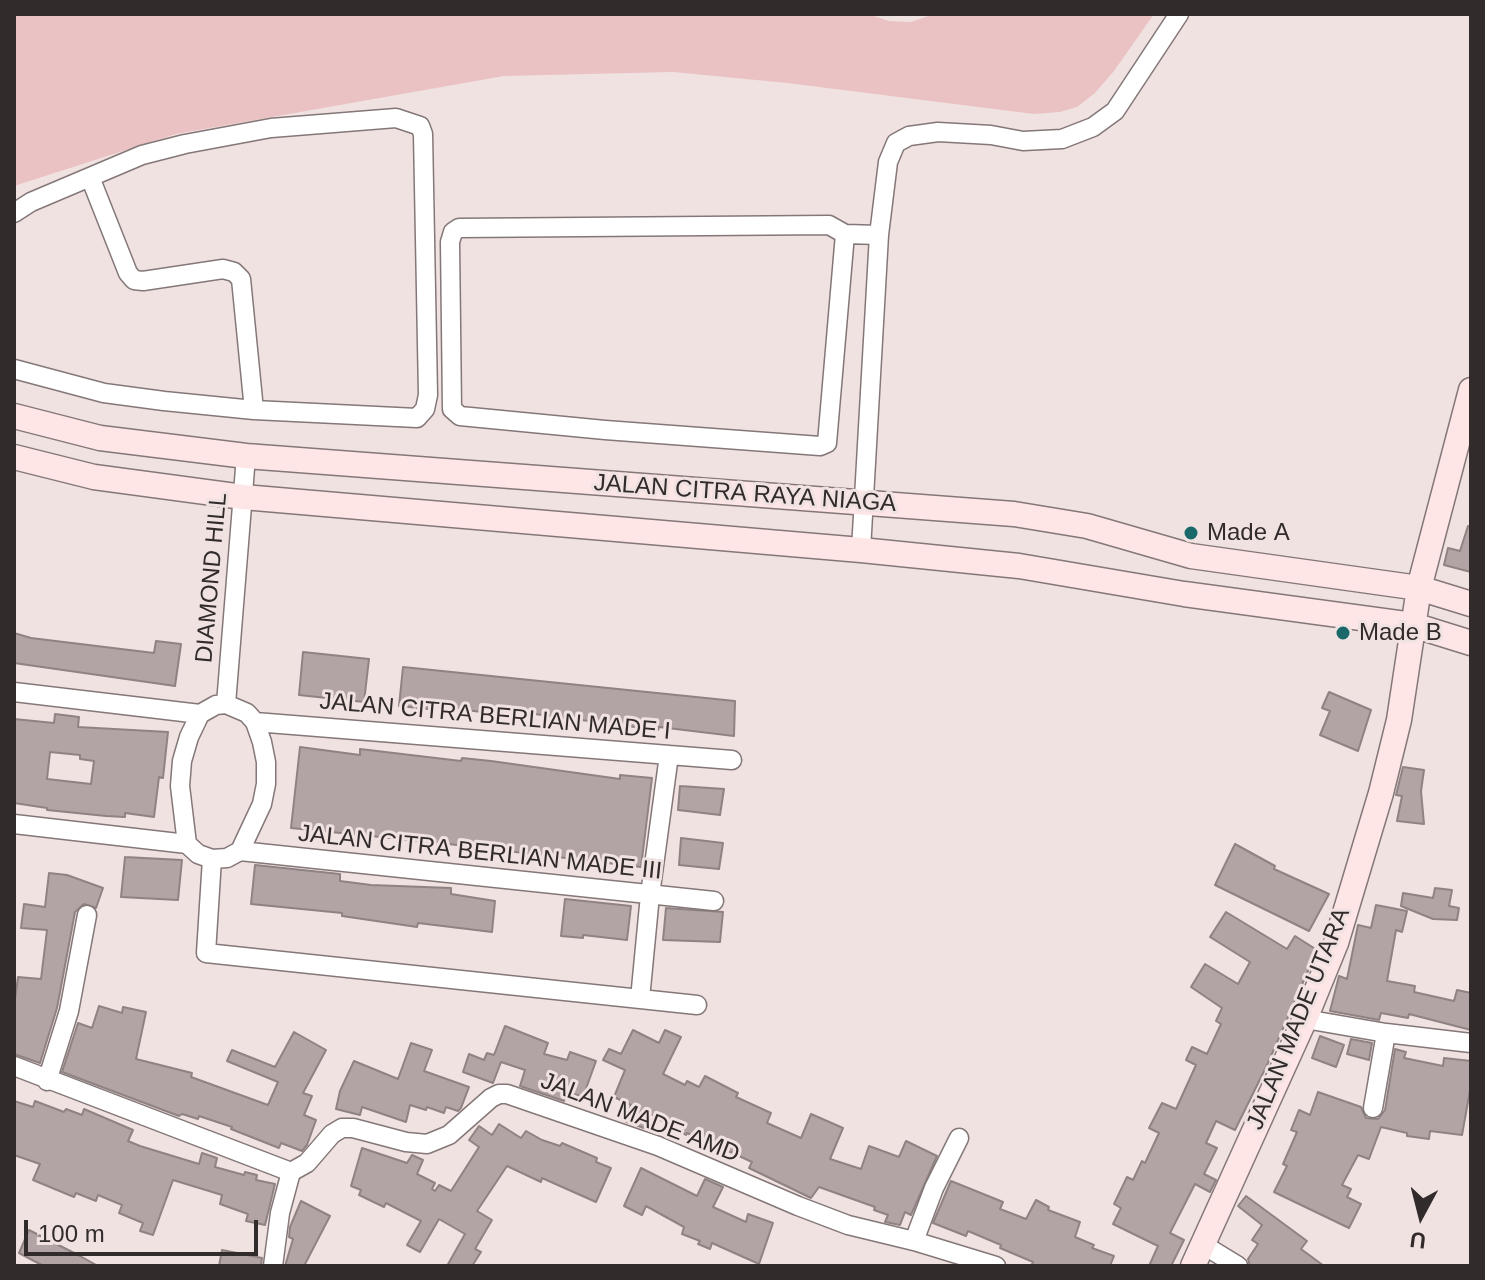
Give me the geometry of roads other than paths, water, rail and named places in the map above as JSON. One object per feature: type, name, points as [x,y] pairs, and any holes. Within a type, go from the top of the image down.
[{"type":"street","points":[[861,550],[879,235],[888,162],[896,143],[909,136],[938,132],[991,135],[1023,141],[1062,139],[1093,127],[1115,111],[1179,14]]},
{"type":"street","points":[[14,213],[31,202],[142,155],[185,144],[271,128],[396,118],[420,126],[423,134],[428,395],[425,409],[417,418],[254,410],[104,393],[14,369]]},
{"type":"street","points":[[90,177],[128,273],[134,280],[223,269],[234,272],[241,279],[254,410]]},
{"type":"street","points":[[845,234],[827,443],[820,446],[605,430],[460,416],[452,409],[450,242],[453,232],[459,228],[829,225],[845,234],[879,235]]},
{"type":"street","name":"JALAN MADE UTARA","points":[[1197,1255],[1305,1019],[1336,943],[1381,793],[1399,720],[1419,588],[1471,390]]},
{"type":"street","name":"JALAN CITRA RAYA NIAGA","points":[[14,416],[100,438],[246,456],[1029,517],[1087,526],[1191,556],[1419,588],[1471,604]]},
{"type":"street","name":"DIAMOND HILL","points":[[226,704],[246,456]]},
{"type":"street","name":"JALAN CITRA RAYA NIAGA","points":[[14,457],[94,477],[243,497],[1019,566],[1184,594],[1413,625],[1471,643]]},
{"type":"street","points":[[14,685],[45,695]]},
{"type":"street","points":[[14,692],[200,714]]},
{"type":"street","points":[[14,824],[187,844],[198,854],[212,859],[227,858],[240,851],[262,804],[266,784],[262,742],[255,722],[237,707],[226,704],[208,708],[200,714],[189,737],[182,761],[180,786],[187,844]]},
{"type":"street","name":"JALAN CITRA BERLIAN MADE I","points":[[255,722],[732,760]]},
{"type":"street","points":[[640,999],[669,755]]},
{"type":"street","name":"JALAN CITRA BERLIAN MADE III","points":[[240,851],[714,901]]},
{"type":"street","points":[[212,859],[206,953],[697,1005]]},
{"type":"street","points":[[47,1081],[69,1011],[87,915]]},
{"type":"street","points":[[1305,1019],[1471,1043]]},
{"type":"street","points":[[1373,1108],[1386,1033]]},
{"type":"street","points":[[14,1066],[291,1172],[280,1213],[273,1266]]},
{"type":"street","name":"JALAN MADE AMD","points":[[291,1172],[307,1163],[332,1134],[342,1128],[427,1144],[449,1135],[491,1098],[507,1094],[658,1146],[848,1225],[996,1266]]},
{"type":"street","points":[[914,1241],[934,1188],[959,1138]]},
{"type":"street","points":[[1197,1255],[1238,1266]]},
{"type":"place","name":"Made A","points":[[1191,533]]},
{"type":"place","name":"Made B","points":[[1343,633]]}]
